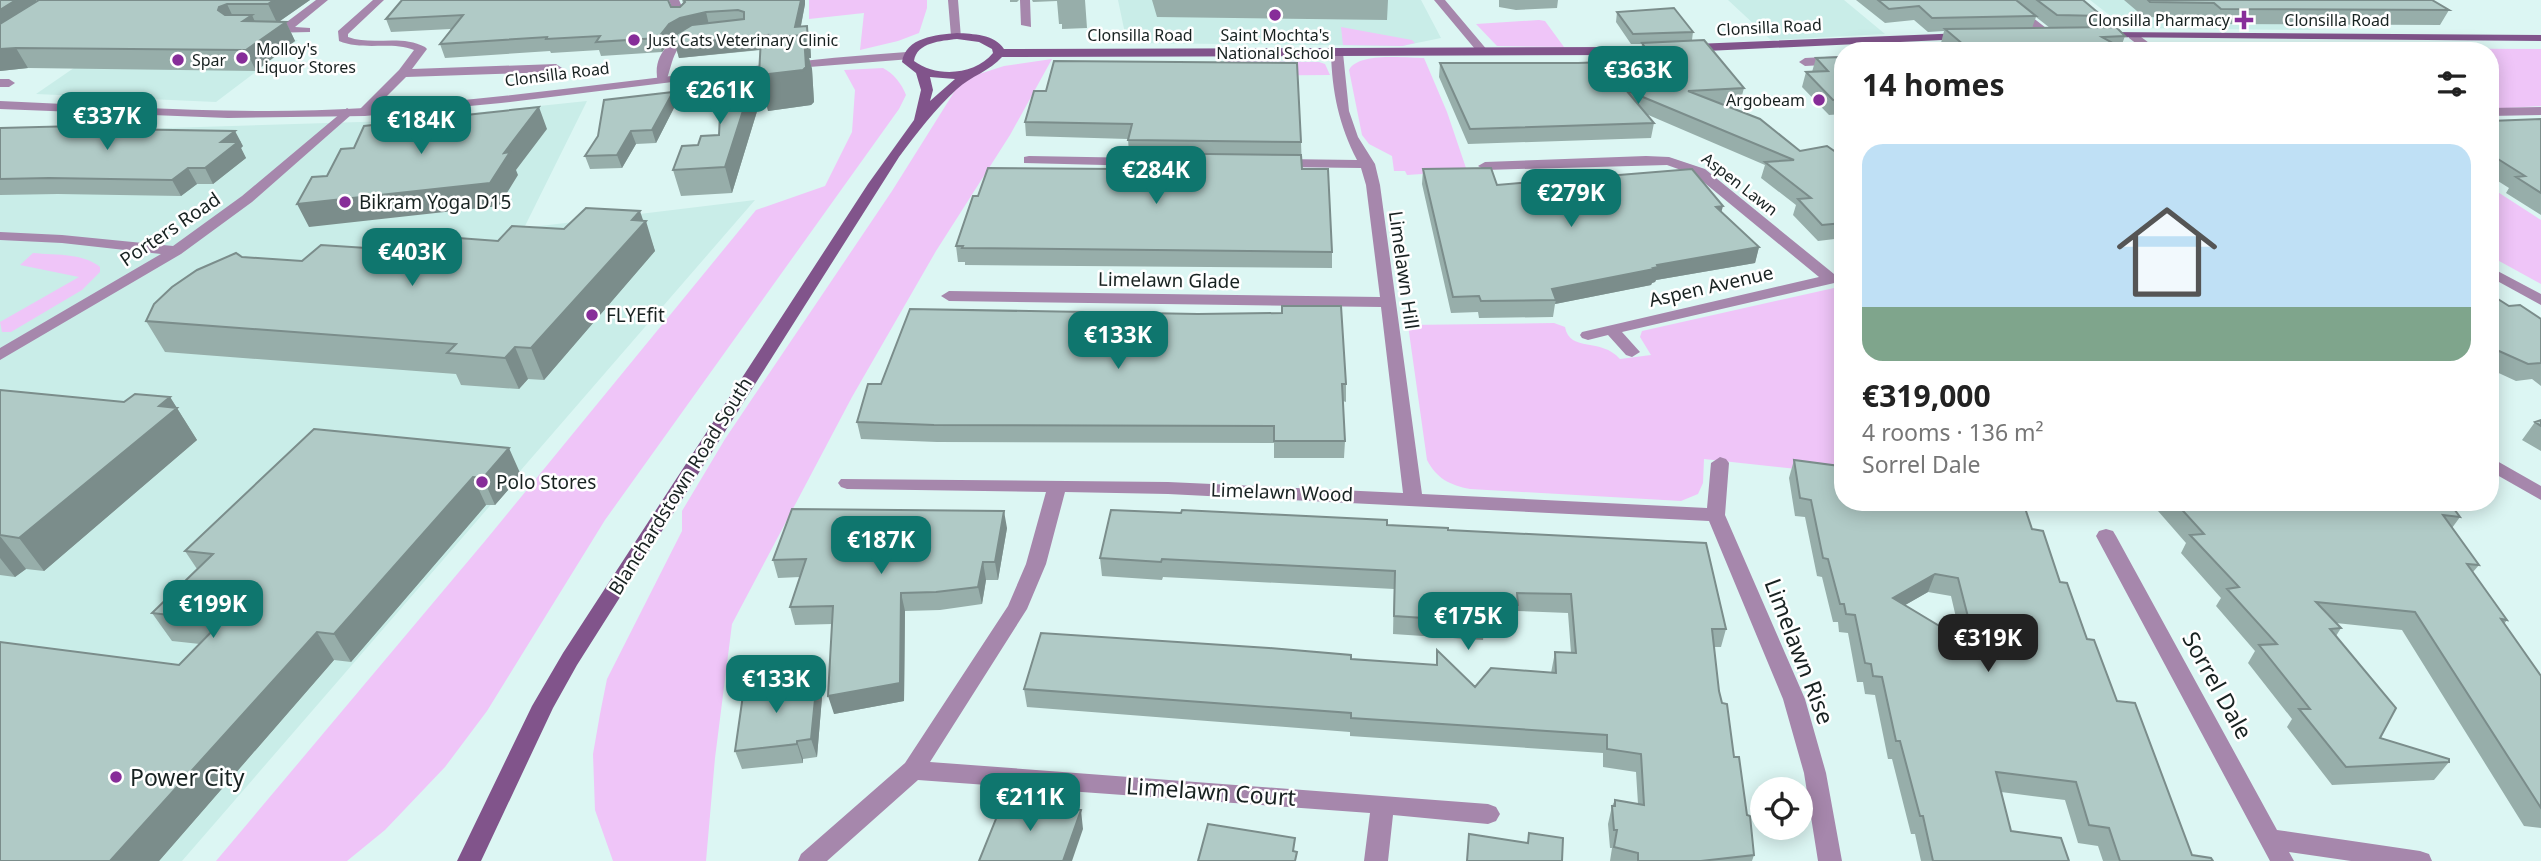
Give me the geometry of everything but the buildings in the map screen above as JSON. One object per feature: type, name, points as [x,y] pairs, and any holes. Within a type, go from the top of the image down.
[{"type":"main road","points":[[2026,35],[2063,35]]},
{"type":"main road","name":"Clonsilla Road","points":[[2088,35],[2541,38]]},
{"type":"main road","points":[[976,70],[947,74],[922,71],[908,62],[907,56],[919,45],[957,36],[992,42],[999,53]]},
{"type":"main road","name":"Clonsilla Road","points":[[999,53],[1622,51],[1979,36]]},
{"type":"main road","name":"Blanchardstown Road South","points":[[468,861],[543,706],[570,659],[751,374],[916,126],[952,86],[988,65],[999,53]]},
{"type":"main road","name":"Blanchardstown Road South","points":[[916,126],[927,90],[922,71]]},
{"type":"street","points":[[283,30],[323,0]]},
{"type":"street","points":[[364,112],[419,54],[418,46],[358,44],[348,42],[342,36],[346,29],[379,0]]},
{"type":"street","points":[[674,0],[680,16]]},
{"type":"street","points":[[953,0],[957,36]]},
{"type":"street","points":[[1026,0],[1027,25]]},
{"type":"street","points":[[1439,0],[1484,53]]},
{"type":"street","points":[[2003,0],[2049,35]]},
{"type":"street","points":[[260,30],[306,30]]},
{"type":"street","points":[[662,79],[663,68],[673,43],[685,35],[710,32]]},
{"type":"street","points":[[2133,36],[2141,42]]},
{"type":"street","points":[[1827,42],[1834,49]]},
{"type":"street","name":"Limelawn Hill","points":[[1337,53],[1339,96],[1349,132],[1368,164],[1389,302],[1413,498]]},
{"type":"street","name":"Clonsilla Road","points":[[0,105],[181,113],[347,113],[526,96],[793,64],[907,56]]},
{"type":"street","points":[[1805,62],[1834,60]]},
{"type":"street","points":[[402,73],[538,75],[556,68]]},
{"type":"street","points":[[2499,112],[2541,111]]},
{"type":"street","name":"Porters Road","points":[[0,355],[176,251],[247,199],[347,113]]},
{"type":"street","points":[[1029,160],[1164,162]]},
{"type":"street","name":"Aspen Lawn","points":[[1485,166],[1647,160],[1689,166],[1834,276]]},
{"type":"street","points":[[1271,163],[1368,164]]},
{"type":"street","points":[[0,236],[62,239],[176,251]]},
{"type":"street","points":[[2499,276],[2541,300]]},
{"type":"street","name":"Aspen Avenue","points":[[1588,335],[1834,279]]},
{"type":"street","name":"Limelawn Glade","points":[[948,296],[1389,302]]},
{"type":"street","points":[[1613,331],[1632,352]]},
{"type":"street","name":"Limelawn Rise","points":[[1720,463],[1716,515],[1794,699],[1818,786],[1830,861]]},
{"type":"street","points":[[2499,468],[2541,494]]},
{"type":"street","name":"Limelawn Wood","points":[[847,484],[1168,488],[1716,515]]},
{"type":"street","points":[[810,861],[913,770],[1017,609],[1029,586],[1057,486]]},
{"type":"street","name":"Sorrel Dale","points":[[2106,536],[2282,861]]},
{"type":"street","name":"Limelawn Court","points":[[913,770],[1488,814]]},
{"type":"street","points":[[1376,861],[1383,804]]},
{"type":"street","points":[[2272,839],[2420,861]]},
{"type":"shaded area","points":[[809,0],[927,0],[927,8],[919,33],[860,50],[864,13],[809,19]]},
{"type":"shaded area","name":"Saint Mochta's National School","points":[[1118,0],[1421,0],[1441,38],[1402,46],[1127,43]]},
{"type":"shaded area","points":[[1728,0],[1844,0],[1885,34],[1771,40]]},
{"type":"shaded area","points":[[2090,0],[2271,0],[2312,30],[2126,28]]},
{"type":"shaded area","points":[[1545,21],[1564,47],[1497,46],[1476,24]]},
{"type":"shaded area","points":[[1341,27],[1412,40],[1415,43],[1402,46],[1343,45]]},
{"type":"shaded area","points":[[116,39],[298,40],[216,102],[36,94]]},
{"type":"shaded area","points":[[2499,49],[2541,49],[2541,106],[2499,108]]},
{"type":"shaded area","points":[[1372,58],[1424,58],[1447,112],[1467,171],[1407,175],[1405,171],[1394,171],[1392,156],[1369,144],[1362,135],[1349,70],[1354,64]]},
{"type":"shaded area","points":[[1052,59],[1010,135],[936,251],[852,397],[732,624],[715,758],[706,861],[613,861],[595,810],[593,754],[600,714],[607,679],[682,531],[682,511],[725,439],[892,191],[956,89],[973,76],[1004,66]]},
{"type":"shaded area","points":[[1226,61],[1319,62],[1325,64],[1330,75],[1227,76]]},
{"type":"shaded area","points":[[883,68],[897,79],[906,95],[899,109],[605,520],[487,711],[445,767],[385,830],[347,861],[216,861],[485,541],[756,210],[825,186],[852,132],[855,90],[844,70]]},
{"type":"shaded area","points":[[587,101],[524,228],[755,200],[182,861],[0,861],[0,129],[72,131],[393,121]]},
{"type":"shaded area","points":[[2499,193],[2541,220],[2541,284],[2499,261]]},
{"type":"shaded area","points":[[33,253],[86,259],[100,267],[100,272],[82,290],[11,332],[2,332],[0,322],[79,277],[20,265]]},
{"type":"shaded area","points":[[1834,288],[1834,473],[1704,459],[1703,483],[1698,494],[1681,501],[1470,489],[1445,480],[1427,460],[1408,325],[1554,323],[1565,327],[1573,340],[1604,348],[1620,359],[1651,355],[1640,337],[1642,331]]},
{"type":"place","name":"Saint Mochta's National School","points":[[1275,15]]},
{"type":"place","name":"Clonsilla Pharmacy","points":[[2244,20]]},
{"type":"place","name":"Just Cats Veterinary Clinic","points":[[634,40]]},
{"type":"place","name":"Molloy's Liquor Stores","points":[[242,58]]},
{"type":"place","name":"Spar","points":[[178,60]]},
{"type":"place","name":"Argobeam","points":[[1819,100]]},
{"type":"place","name":"Bikram Yoga D15","points":[[345,202]]},
{"type":"place","name":"FLYEfit","points":[[592,315]]},
{"type":"place","name":"Polo Stores","points":[[482,482]]},
{"type":"place","name":"Power City","points":[[116,777]]}]
